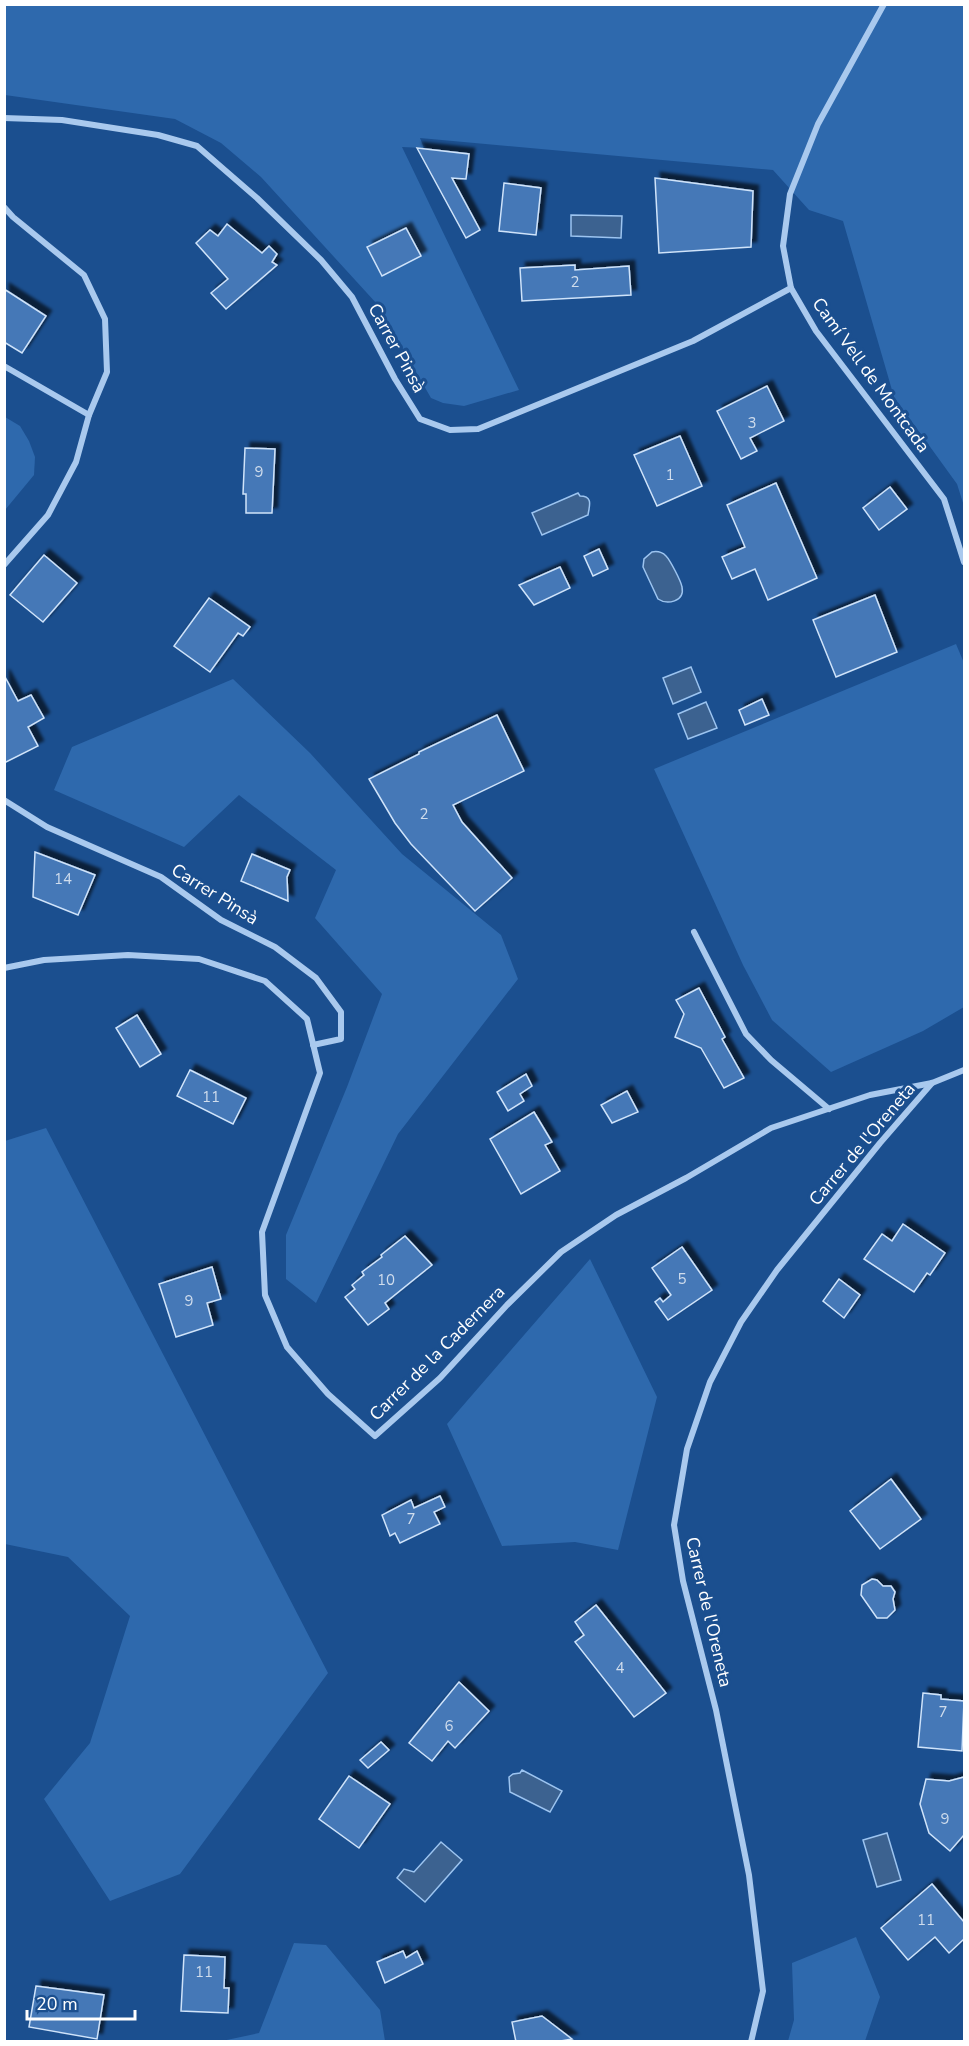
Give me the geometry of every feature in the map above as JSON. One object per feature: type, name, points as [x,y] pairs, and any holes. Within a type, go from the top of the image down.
[{"type":"street","name":"Camí Vell de Montcada","points":[[884,4],[818,124],[790,194],[783,246],[791,288],[816,331],[944,499],[964,561]]},
{"type":"street","name":"Carrer Pinsà","points":[[4,118],[62,120],[158,135],[197,147],[257,198],[321,260],[351,297],[395,379],[420,419],[450,430],[478,429],[693,341],[791,288]]},
{"type":"street","points":[[4,207],[84,275],[105,319],[106,372],[89,415],[76,462],[48,515],[4,565]]},
{"type":"street","points":[[4,366],[89,415]]},
{"type":"street","name":"Carrer Pinsà","points":[[4,800],[47,826],[161,877],[221,920],[275,947],[316,978],[341,1012],[341,1039],[313,1045]]},
{"type":"street","points":[[694,932],[746,1034],[771,1060],[829,1109]]},
{"type":"street","name":"Carrer de la Cadernera","points":[[4,968],[44,960],[128,956],[199,959],[265,981],[307,1019],[320,1073],[262,1232],[265,1295],[287,1347],[328,1394],[375,1436],[440,1378],[507,1305],[561,1252],[616,1215],[686,1178],[771,1128],[870,1095],[932,1083],[964,1070]]},
{"type":"street","name":"Carrer de l'Oreneta","points":[[751,2042],[763,1991],[749,1875],[716,1710],[683,1581],[674,1525],[687,1449],[710,1382],[741,1322],[777,1270],[932,1083]]},
{"type":"shaded area","points":[[5,5],[964,5],[964,506],[957,484],[894,397],[843,221],[809,210],[773,170],[420,138],[424,148],[402,147],[519,390],[464,406],[443,403],[431,398],[377,304],[261,177],[221,143],[175,119],[5,95]]},
{"type":"shaded area","points":[[571,215],[622,216],[621,238],[571,236]]},
{"type":"shaded area","points":[[5,417],[20,426],[35,457],[34,475],[5,510]]},
{"type":"shaded area","points":[[578,493],[589,500],[588,515],[542,535],[532,513]]},
{"type":"shaded area","points":[[652,552],[659,552],[666,556],[678,576],[682,592],[681,596],[674,601],[666,602],[658,599],[643,567],[644,559]]},
{"type":"shaded area","points":[[956,644],[964,663],[964,1007],[923,1031],[831,1072],[772,1020],[743,965],[654,769]]},
{"type":"shaded area","points":[[691,667],[701,692],[673,704],[663,678]]},
{"type":"shaded area","points":[[233,679],[310,753],[402,854],[501,935],[518,979],[398,1134],[316,1303],[286,1279],[286,1235],[347,1087],[382,994],[315,918],[336,870],[239,795],[184,847],[54,790],[72,747]]},
{"type":"shaded area","points":[[706,702],[717,728],[688,739],[678,714]]},
{"type":"shaded area","points":[[46,1128],[328,1673],[180,1874],[110,1901],[44,1799],[90,1743],[130,1616],[68,1557],[5,1544],[5,1141]]},
{"type":"shaded area","points":[[590,1259],[657,1397],[618,1550],[575,1542],[502,1546],[447,1424]]},
{"type":"shaded area","points":[[522,1770],[562,1791],[550,1812],[510,1792],[509,1777]]},
{"type":"shaded area","points":[[887,1833],[901,1880],[877,1887],[863,1840]]},
{"type":"shaded area","points":[[441,1842],[462,1860],[425,1902],[397,1878],[404,1869],[414,1872]]},
{"type":"shaded area","points":[[856,1937],[880,1997],[865,2041],[788,2041],[794,2020],[792,1963]]},
{"type":"shaded area","points":[[294,1943],[326,1945],[380,2010],[385,2041],[222,2041],[259,2033]]},
{"type":"building","points":[[417,148],[469,154],[466,179],[452,178],[480,230],[466,238]]},
{"type":"building","points":[[655,178],[753,191],[751,247],[659,253]]},
{"type":"building","points":[[504,183],[541,188],[536,235],[499,231]]},
{"type":"building","points":[[227,224],[262,253],[269,246],[277,254],[272,262],[277,265],[226,309],[211,293],[228,279],[196,243],[210,230],[218,236]]},
{"type":"building","points":[[406,228],[421,256],[382,276],[367,247]]},
{"type":"building","points":[[575,265],[575,270],[629,266],[631,295],[522,301],[520,268]]},
{"type":"building","points":[[4,289],[46,316],[22,353],[4,342]]},
{"type":"building","points":[[767,386],[784,421],[750,438],[757,451],[741,459],[717,411]]},
{"type":"building","points":[[680,436],[702,486],[657,506],[634,455]]},
{"type":"building","points":[[245,448],[275,449],[272,513],[246,513],[246,494],[243,494]]},
{"type":"building","points":[[776,483],[817,578],[768,600],[755,569],[732,579],[722,557],[745,547],[727,505]]},
{"type":"building","points":[[890,487],[907,509],[879,530],[863,508]]},
{"type":"building","points":[[599,549],[608,569],[593,576],[584,556]]},
{"type":"building","points":[[44,555],[77,583],[43,622],[10,595]]},
{"type":"building","points":[[560,567],[570,588],[534,605],[519,585]]},
{"type":"building","points":[[875,595],[897,652],[836,677],[813,620]]},
{"type":"building","points":[[209,598],[250,627],[243,636],[238,633],[210,672],[174,646]]},
{"type":"building","points":[[4,675],[18,701],[31,695],[44,718],[28,727],[38,746],[4,763]]},
{"type":"building","points":[[762,699],[769,715],[745,725],[739,710]]},
{"type":"building","points":[[497,715],[524,771],[453,805],[462,822],[512,878],[475,911],[411,844],[395,823],[369,779]]},
{"type":"building","points":[[35,852],[95,875],[78,915],[33,897]]},
{"type":"building","points":[[252,854],[290,870],[287,877],[288,901],[241,881]]},
{"type":"building","points":[[699,988],[725,1037],[722,1039],[744,1078],[724,1088],[701,1048],[675,1037],[684,1014],[676,1000]]},
{"type":"building","points":[[137,1015],[161,1054],[140,1067],[116,1028]]},
{"type":"building","points":[[190,1070],[246,1098],[233,1124],[177,1096]]},
{"type":"building","points":[[526,1074],[532,1086],[520,1094],[524,1101],[508,1111],[497,1092]]},
{"type":"building","points":[[627,1091],[638,1112],[612,1123],[601,1105]]},
{"type":"building","points":[[534,1112],[552,1142],[545,1145],[560,1171],[521,1194],[490,1139]]},
{"type":"building","points":[[903,1224],[945,1253],[930,1275],[927,1273],[914,1292],[864,1259],[882,1234],[892,1241]]},
{"type":"building","points":[[405,1236],[432,1265],[385,1303],[389,1309],[368,1325],[345,1297],[355,1289],[352,1285],[364,1275],[362,1272]]},
{"type":"building","points":[[682,1247],[712,1290],[668,1320],[655,1302],[660,1298],[663,1302],[671,1295],[652,1268]]},
{"type":"building","points":[[212,1267],[221,1299],[207,1303],[213,1325],[176,1337],[159,1284]]},
{"type":"building","points":[[839,1279],[860,1295],[844,1318],[823,1301]]},
{"type":"building","points":[[891,1479],[921,1519],[880,1549],[850,1511]]},
{"type":"building","points":[[440,1496],[445,1507],[434,1512],[440,1524],[400,1543],[395,1533],[390,1536],[382,1515],[411,1500],[414,1508]]},
{"type":"building","points":[[872,1579],[877,1580],[883,1586],[891,1586],[895,1592],[893,1599],[895,1610],[887,1618],[877,1618],[861,1595],[862,1585]]},
{"type":"building","points":[[596,1605],[666,1693],[634,1717],[575,1642],[584,1635],[575,1622]]},
{"type":"building","points":[[459,1682],[489,1711],[455,1748],[448,1741],[432,1761],[409,1743]]},
{"type":"building","points":[[923,1693],[941,1695],[941,1699],[964,1701],[962,1751],[918,1747]]},
{"type":"building","points":[[381,1742],[389,1750],[368,1768],[360,1760]]},
{"type":"building","points":[[349,1776],[390,1804],[359,1848],[319,1819]]},
{"type":"building","points":[[964,1777],[964,1835],[950,1851],[929,1833],[920,1804],[926,1779],[949,1781]]},
{"type":"building","points":[[932,1884],[964,1922],[964,1939],[949,1953],[935,1937],[908,1960],[881,1928]]},
{"type":"building","points":[[403,1951],[406,1958],[417,1951],[423,1964],[385,1983],[377,1962]]},
{"type":"building","points":[[184,1955],[225,1957],[224,1988],[229,1988],[228,2013],[181,2011]]},
{"type":"building","points":[[36,1986],[104,1995],[97,2039],[29,2027]]},
{"type":"building","points":[[542,2016],[572,2039],[555,2042],[516,2042],[512,2022]]}]
